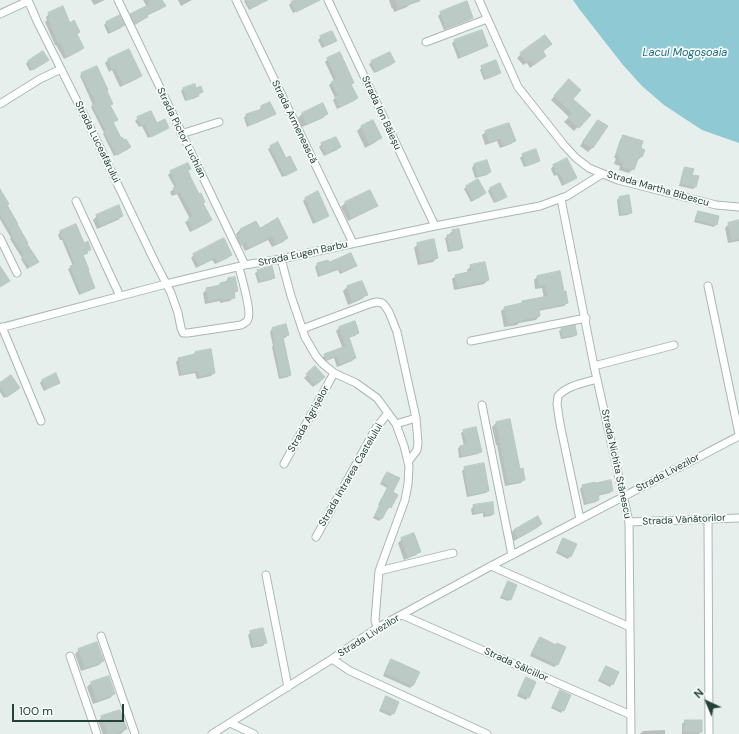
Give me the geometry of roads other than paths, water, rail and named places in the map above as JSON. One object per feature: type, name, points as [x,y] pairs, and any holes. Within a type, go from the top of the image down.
[{"type":"street","name":"Strada Pictor Luchian","points":[[118,0],[242,266]]},
{"type":"street","name":"Strada Armenească","points":[[236,0],[353,243]]},
{"type":"street","name":"Strada Ion Băieșu","points":[[328,0],[435,226]]},
{"type":"street","name":"Strada Martha Bibescu","points":[[479,0],[518,87],[576,158],[589,168],[618,180],[680,197],[716,205],[739,207]]},
{"type":"street","points":[[0,14],[28,1]]},
{"type":"street","name":"Strada Luceafărului","points":[[28,1],[171,293],[183,333],[240,324],[245,323],[248,320],[249,309],[245,292],[242,266]]},
{"type":"street","points":[[426,42],[487,19]]},
{"type":"street","points":[[0,104],[40,79],[61,69]]},
{"type":"street","points":[[181,134],[219,122]]},
{"type":"street","name":"Strada Eugen Barbu","points":[[1,328],[166,284],[242,266],[540,206],[562,199],[602,174]]},
{"type":"street","name":"Strada Nichita Stănescu","points":[[562,199],[594,366],[629,522],[631,734]]},
{"type":"street","points":[[76,200],[120,296]]},
{"type":"street","points":[[0,238],[17,273]]},
{"type":"street","points":[[281,259],[305,337],[316,356],[334,373],[356,382],[377,398],[396,424],[404,446],[409,466],[408,484],[405,500],[379,571],[375,620],[377,628]]},
{"type":"street","points":[[708,286],[739,435]]},
{"type":"street","points":[[302,328],[372,303],[382,303],[385,306],[397,332],[416,418],[418,443],[417,450],[408,462]]},
{"type":"street","points":[[471,341],[586,318]]},
{"type":"street","points":[[1,328],[42,421]]},
{"type":"street","points":[[594,366],[674,345]]},
{"type":"street","name":"Strada Agrișelor","points":[[284,464],[334,373]]},
{"type":"street","points":[[580,519],[560,424],[557,404],[558,396],[563,391],[576,385],[598,379]]},
{"type":"street","points":[[482,405],[512,555]]},
{"type":"street","name":"Strada Intrarea Castelului","points":[[316,537],[376,428],[388,413]]},
{"type":"street","points":[[396,424],[416,418]]},
{"type":"street","name":"Strada Livezilor","points":[[212,734],[332,659],[377,628],[739,435]]},
{"type":"street","name":"Strada Vânătorilor","points":[[629,522],[739,518]]},
{"type":"street","points":[[708,519],[709,734]]},
{"type":"street","points":[[379,571],[453,553]]},
{"type":"street","points":[[491,566],[630,627]]},
{"type":"street","points":[[266,575],[288,687]]},
{"type":"street","name":"Strada Sălciilor","points":[[402,615],[631,715]]},
{"type":"street","points":[[101,636],[135,734]]},
{"type":"street","points":[[70,656],[97,734]]},
{"type":"street","points":[[332,659],[350,671],[487,734]]},
{"type":"street","points":[[230,723],[254,734]]},
{"type":"water","name":"Lacul Mogoșoaia","points":[[573,0],[739,0],[739,143],[702,130],[664,105],[642,86],[623,65]]}]
